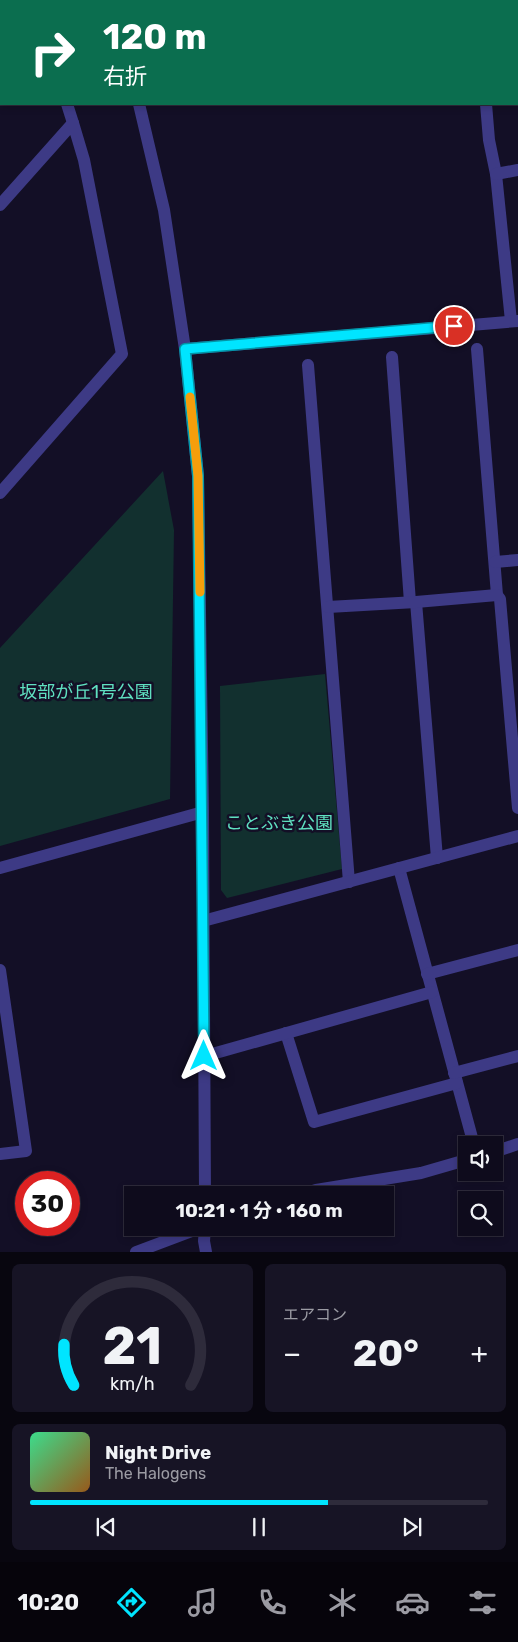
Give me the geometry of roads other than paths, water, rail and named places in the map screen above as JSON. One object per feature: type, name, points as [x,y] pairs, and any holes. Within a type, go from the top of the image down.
[{"type":"street","points":[[0,493],[122,354],[84,160],[67,105]]},
{"type":"street","points":[[138,105],[164,210],[185,349],[198,476],[206,1186]]},
{"type":"street","points":[[185,349],[515,321],[496,174],[488,140],[486,105]]},
{"type":"street","points":[[0,205],[73,123]]},
{"type":"street","points":[[496,174],[518,170]]},
{"type":"street","points":[[477,349],[497,595],[500,599],[518,808]]},
{"type":"street","points":[[392,357],[437,858]]},
{"type":"street","points":[[308,365],[349,882]]},
{"type":"street","points":[[495,562],[518,560]]},
{"type":"street","points":[[328,608],[497,595]]},
{"type":"street","points":[[0,868],[203,812]]},
{"type":"street","points":[[204,921],[518,836]]},
{"type":"street","points":[[399,868],[472,1136]]},
{"type":"street","points":[[427,974],[518,950]]},
{"type":"street","points":[[0,970],[26,1151],[0,1154]]},
{"type":"street","points":[[204,1056],[432,992]]},
{"type":"street","points":[[286,1033],[314,1122],[456,1078],[518,1056]]},
{"type":"street","points":[[503,1149],[518,1144]]},
{"type":"street","points":[[341,1186],[422,1173],[458,1162]]},
{"type":"street","points":[[136,1252],[179,1236]]},
{"type":"street","points":[[204,1236],[206,1252]]},
{"type":"park label","name":"坂部が丘1号公園","points":[[86,692]]},
{"type":"park label","name":"ことぶき公園","points":[[279,823]]}]
